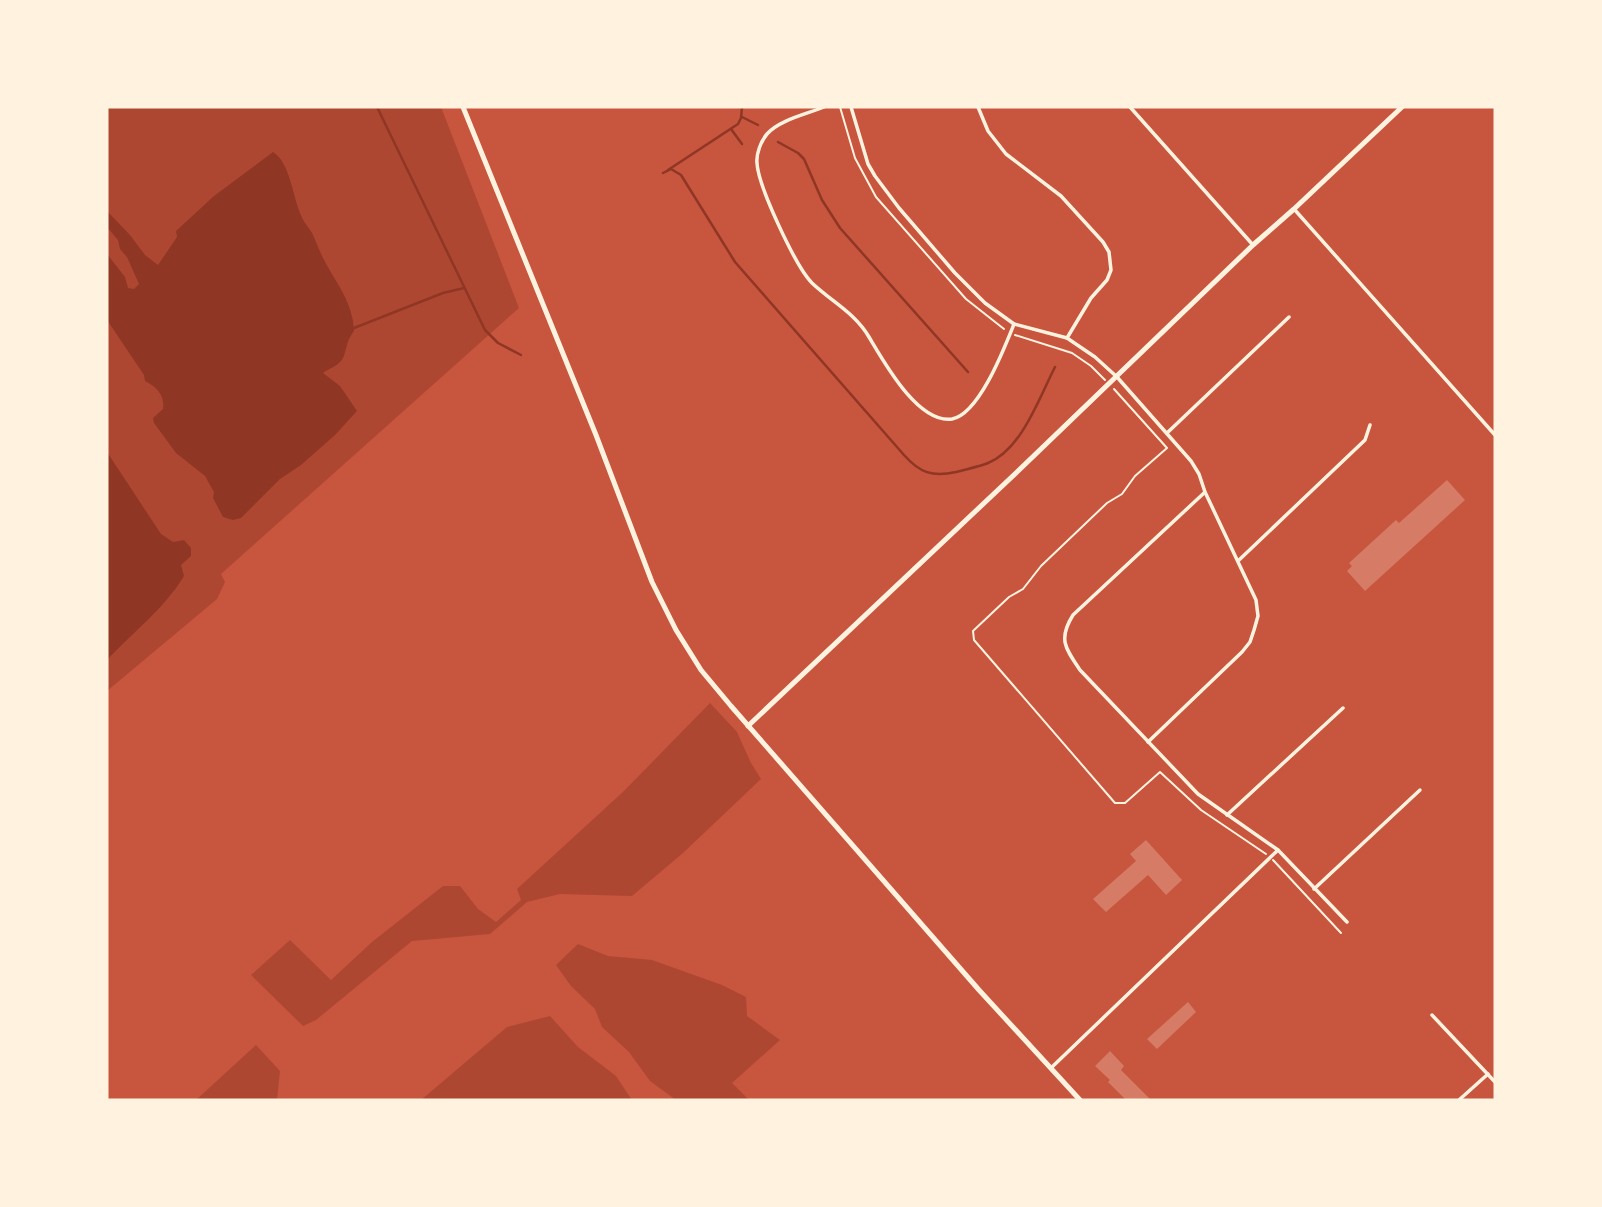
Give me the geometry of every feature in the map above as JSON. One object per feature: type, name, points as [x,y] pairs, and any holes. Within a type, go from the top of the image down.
[{"type":"main road","points":[[463,107],[596,435],[652,582],[676,630],[701,670],[748,726],[979,990],[1080,1100]]},
{"type":"main road","points":[[748,726],[1253,245],[1402,107]]},
{"type":"street","points":[[824,107],[773,128],[765,136],[756,162],[760,179],[800,268],[813,283],[854,316],[883,363],[904,388],[929,415],[948,419],[960,417],[978,400],[1014,324]]},
{"type":"street","points":[[851,107],[868,164],[884,190],[955,273],[985,303],[1014,324],[1067,338],[1095,357],[1117,377],[1167,433],[1199,474],[1256,600],[1258,616],[1250,642],[1242,652],[1148,742]]},
{"type":"street","points":[[978,107],[989,131],[1006,154],[1061,196],[1109,252],[1111,270],[1107,280],[1091,298],[1067,338]]},
{"type":"street","points":[[1130,107],[1253,245]]},
{"type":"street","points":[[1294,209],[1495,435]]},
{"type":"street","points":[[1167,433],[1289,317]]},
{"type":"street","points":[[1238,561],[1365,440],[1370,425]]},
{"type":"street","points":[[1205,492],[1073,615],[1065,627],[1063,640],[1080,670],[1198,794],[1278,850],[1347,922]]},
{"type":"street","points":[[1227,815],[1343,708]]},
{"type":"street","points":[[1314,889],[1420,790]]},
{"type":"street","points":[[1051,1068],[1278,850]]},
{"type":"street","points":[[1432,1015],[1495,1082]]},
{"type":"street","points":[[1459,1100],[1488,1074]]},
{"type":"path","points":[[1095,370],[1167,448]]},
{"type":"path","points":[[1160,772],[1201,810],[1270,858],[1341,933]]},
{"type":"shaded area","points":[[107,107],[441,107],[519,308],[221,574],[225,582],[217,599],[107,691]]},
{"type":"shaded area","points":[[273,152],[283,164],[302,218],[351,311],[354,331],[343,358],[323,373],[340,386],[357,411],[335,435],[301,465],[280,479],[241,518],[233,520],[223,517],[205,476],[176,453],[154,423],[153,418],[163,409],[161,396],[145,381],[144,375],[107,320],[107,254],[125,277],[128,288],[134,289],[139,284],[118,240],[107,227],[107,211],[145,255],[158,265],[177,237],[176,231],[214,196]]},
{"type":"shaded area","points":[[107,452],[161,534],[173,542],[184,540],[191,548],[191,556],[181,565],[184,576],[176,588],[107,660]]},
{"type":"shaded area","points":[[710,703],[737,732],[761,779],[683,853],[632,896],[560,894],[527,902],[490,934],[412,941],[316,1020],[303,1026],[251,975],[290,940],[331,980],[372,942],[443,886],[460,886],[478,909],[496,922],[521,900],[517,889],[624,791]]},
{"type":"shaded area","points":[[578,944],[608,956],[652,960],[722,985],[746,997],[747,1016],[780,1040],[732,1083],[749,1100],[676,1100],[650,1081],[629,1052],[602,1027],[595,1009],[571,986],[556,965]]},
{"type":"shaded area","points":[[550,1016],[578,1047],[616,1076],[632,1100],[421,1100],[507,1027]]},
{"type":"shaded area","points":[[256,1045],[280,1071],[277,1100],[196,1100]]},
{"type":"building","points":[[1447,480],[1465,500],[1365,591],[1347,571],[1352,566],[1349,563],[1396,520],[1399,523]]},
{"type":"building","points":[[1146,840],[1182,880],[1166,895],[1148,875],[1106,912],[1093,899],[1136,861],[1130,854]]},
{"type":"building","points":[[1188,1002],[1196,1012],[1157,1049],[1147,1039]]},
{"type":"building","points":[[1110,1051],[1124,1066],[1121,1070],[1151,1100],[1126,1100],[1108,1082],[1110,1080],[1095,1066]]},
{"type":"waterway","points":[[377,107],[485,330],[498,343],[521,355]]},
{"type":"waterway","points":[[668,170],[738,124],[742,107]]},
{"type":"waterway","points":[[742,117],[758,125]]},
{"type":"waterway","points":[[731,129],[742,144]]},
{"type":"waterway","points":[[778,142],[804,159],[822,200],[840,228],[968,372]]},
{"type":"waterway","points":[[663,173],[671,169],[681,175],[735,262],[904,455],[921,470],[933,474],[956,472],[1000,456],[1020,435],[1055,367]]},
{"type":"waterway","points":[[354,328],[443,293],[464,288]]}]
